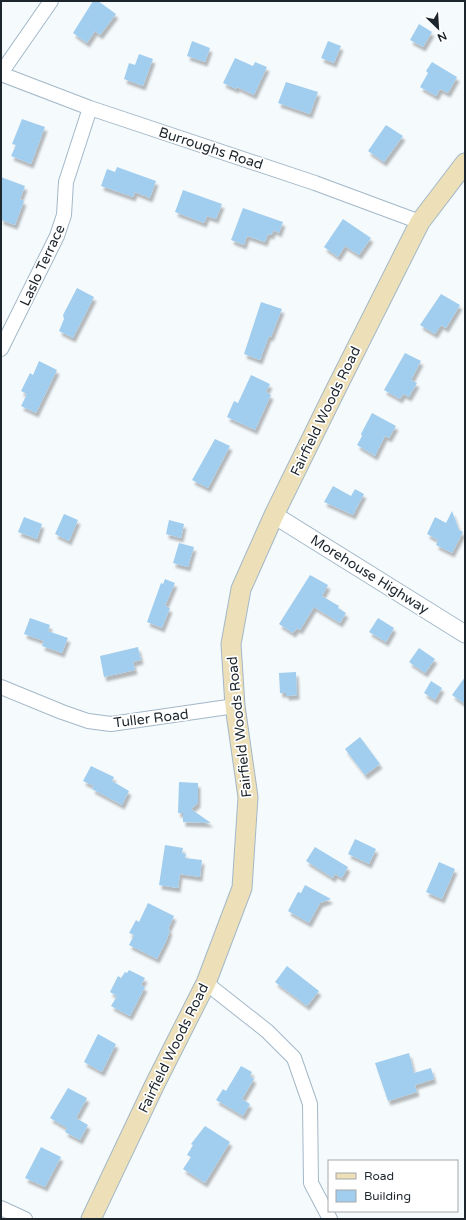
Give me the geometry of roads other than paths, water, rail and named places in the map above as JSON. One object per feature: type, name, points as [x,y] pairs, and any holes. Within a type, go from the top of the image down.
[{"type":"main road","name":"Fairfield Woods Road","points":[[91,1219],[155,1084],[206,983],[242,888],[248,797],[235,706],[231,644],[241,589],[274,515],[420,222],[465,163]]},
{"type":"street","points":[[1,74],[50,1]]},
{"type":"street","name":"Burroughs Road","points":[[1,74],[90,108],[315,183],[420,222]]},
{"type":"street","name":"Laslo Terrace","points":[[1,349],[57,236],[64,215],[66,182],[90,108]]},
{"type":"street","name":"Morehouse Highway","points":[[274,515],[465,634]]},
{"type":"street","name":"Tuller Road","points":[[1,687],[88,721],[111,724],[235,706]]},
{"type":"street","points":[[206,983],[267,1031],[294,1058],[310,1104],[312,1183],[330,1219]]},
{"type":"street","points":[[1,1208],[25,1219]]}]
